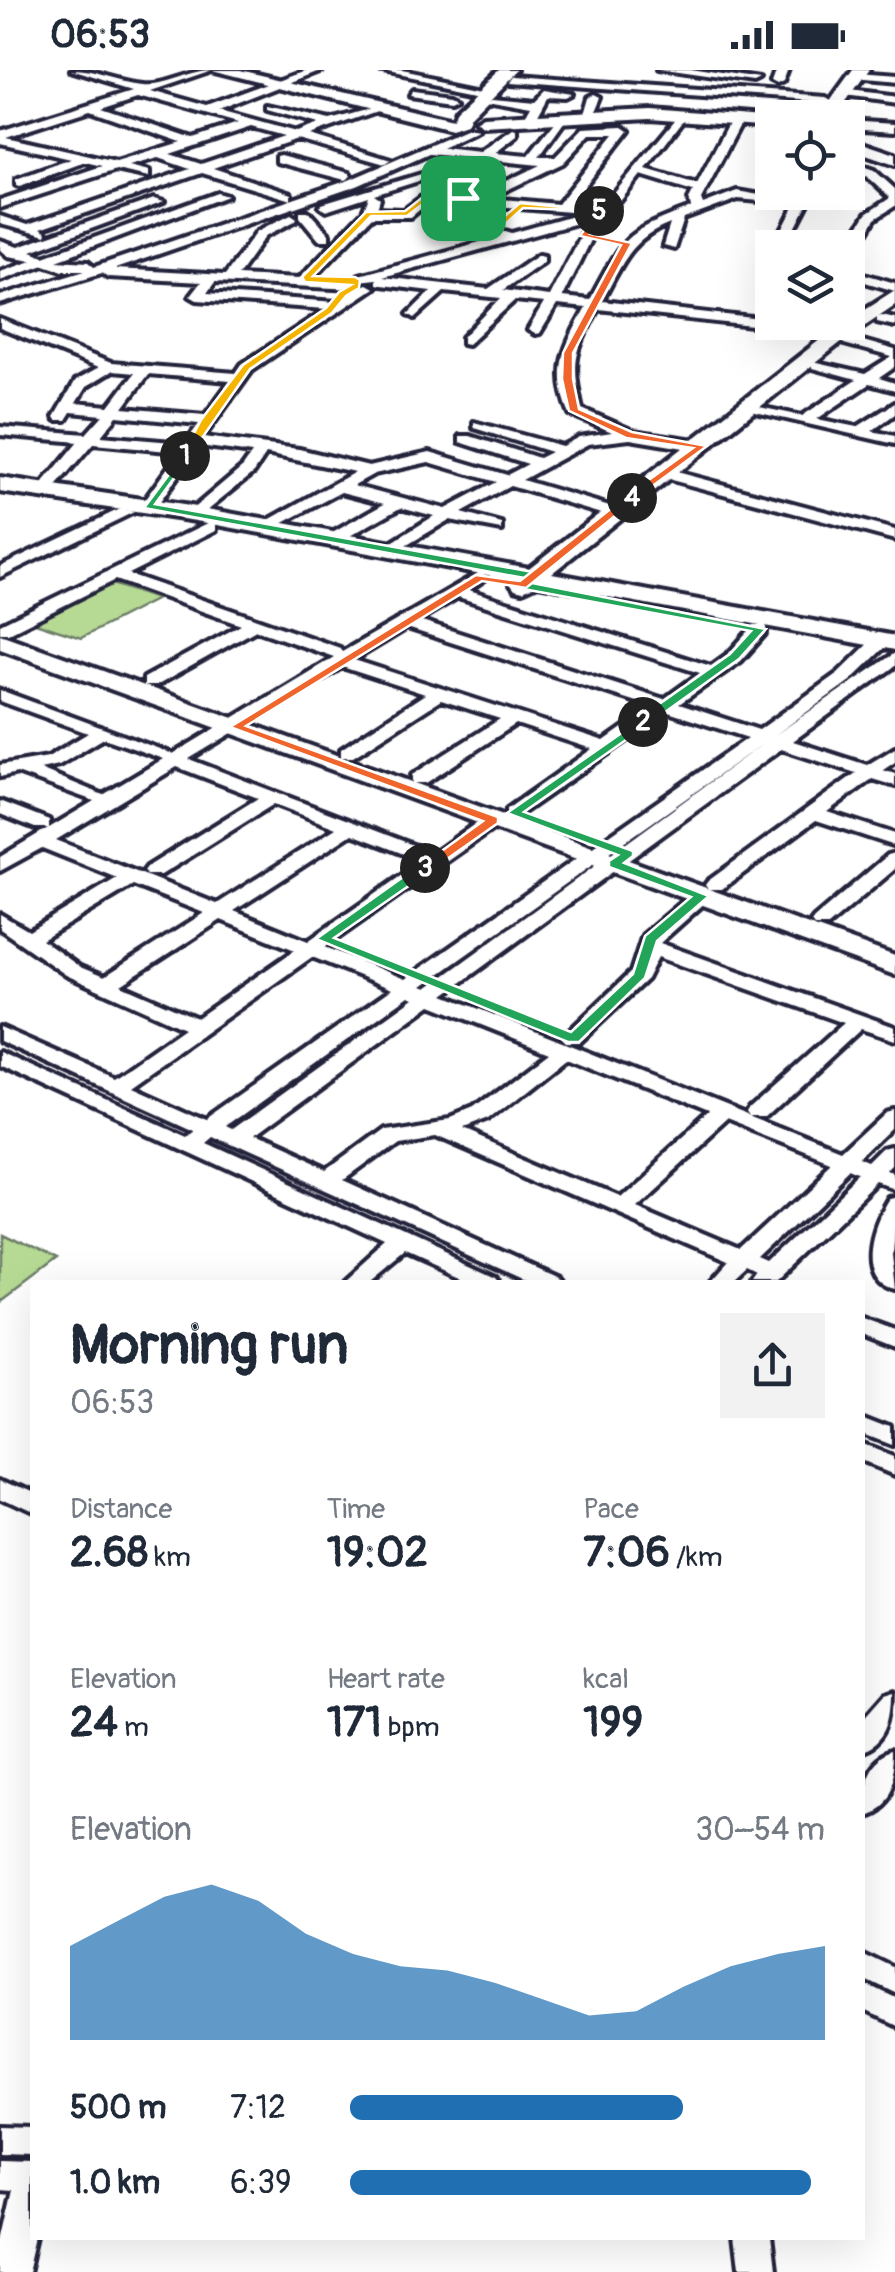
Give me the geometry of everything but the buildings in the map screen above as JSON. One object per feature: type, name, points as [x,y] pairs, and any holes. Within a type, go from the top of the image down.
[{"type":"street","points":[[77,70],[248,124],[384,160]]},
{"type":"street","points":[[0,137],[206,70]]},
{"type":"street","points":[[220,70],[373,109],[469,125],[622,124]]},
{"type":"street","points":[[207,111],[317,70]]},
{"type":"street","points":[[384,70],[485,95]]},
{"type":"street","points":[[652,87],[665,70],[698,72],[778,84],[832,100]]},
{"type":"street","points":[[778,84],[784,70]]},
{"type":"street","points":[[832,100],[854,72],[895,80]]},
{"type":"street","points":[[3,297],[88,272],[428,150],[469,125],[485,95],[514,73],[541,99],[558,123]]},
{"type":"street","points":[[201,252],[261,207],[348,179],[406,149],[541,99],[652,87],[832,100]]},
{"type":"street","points":[[0,572],[137,509],[194,445],[236,377],[367,283],[490,239],[601,214],[641,171],[684,90]]},
{"type":"street","points":[[412,92],[541,99],[596,97],[735,123],[755,123]]},
{"type":"street","points":[[766,96],[766,100]]},
{"type":"street","points":[[469,199],[566,156],[587,123],[596,97]]},
{"type":"street","points":[[865,100],[894,100]]},
{"type":"street","points":[[865,121],[894,100]]},
{"type":"street","points":[[91,107],[266,164],[323,144]]},
{"type":"street","points":[[270,108],[372,141]]},
{"type":"street","points":[[27,229],[373,109]]},
{"type":"street","points":[[558,123],[622,124],[675,112]]},
{"type":"street","points":[[587,123],[675,112],[755,122]]},
{"type":"street","points":[[532,158],[558,123]]},
{"type":"street","points":[[698,210],[696,199],[735,123]]},
{"type":"street","points":[[1,203],[248,124]]},
{"type":"street","points":[[562,207],[622,124]]},
{"type":"street","points":[[865,130],[895,127]]},
{"type":"street","points":[[482,156],[513,133]]},
{"type":"street","points":[[0,137],[261,207]]},
{"type":"street","points":[[865,141],[895,158]]},
{"type":"street","points":[[389,145],[406,149]]},
{"type":"street","points":[[0,157],[30,147]]},
{"type":"street","points":[[428,150],[554,162]]},
{"type":"street","points":[[158,154],[287,196]]},
{"type":"street","points":[[84,159],[15,181],[89,193],[168,216],[201,252],[212,277]]},
{"type":"street","points":[[281,159],[377,192]]},
{"type":"street","points":[[62,167],[272,224]]},
{"type":"street","points":[[224,178],[252,168]]},
{"type":"street","points":[[230,278],[254,238],[272,224],[437,171]]},
{"type":"street","points":[[641,171],[702,189]]},
{"type":"street","points":[[862,230],[870,216],[895,198],[865,172]]},
{"type":"street","points":[[89,193],[145,174]]},
{"type":"street","points":[[414,180],[427,196]]},
{"type":"street","points":[[479,182],[452,218],[490,239]]},
{"type":"street","points":[[47,189],[61,202],[185,238],[201,252]]},
{"type":"street","points":[[305,279],[369,214],[377,192]]},
{"type":"street","points":[[535,330],[570,272],[606,240],[678,220],[737,194],[755,195]]},
{"type":"street","points":[[2,274],[222,196]]},
{"type":"street","points":[[369,214],[407,214],[427,196],[601,214]]},
{"type":"street","points":[[0,257],[168,198]]},
{"type":"street","points":[[2,221],[61,202]]},
{"type":"street","points":[[1,203],[151,247]]},
{"type":"street","points":[[490,239],[520,206]]},
{"type":"street","points":[[774,210],[793,219]]},
{"type":"street","points":[[787,230],[798,210]]},
{"type":"street","points":[[304,214],[324,237]]},
{"type":"street","points":[[601,214],[606,240],[594,306],[568,353],[574,411],[630,435],[702,446]]},
{"type":"street","points":[[669,246],[678,220]]},
{"type":"street","points":[[2,221],[116,259]]},
{"type":"street","points":[[0,245],[76,268],[185,238]]},
{"type":"street","points":[[88,272],[201,252],[254,238]]},
{"type":"street","points":[[468,340],[496,295],[539,258]]},
{"type":"street","points":[[2,274],[40,286]]},
{"type":"street","points":[[212,277],[367,283],[496,295]]},
{"type":"street","points":[[212,277],[197,296],[333,307]]},
{"type":"street","points":[[865,277],[895,286]]},
{"type":"street","points":[[265,280],[367,283],[755,325]]},
{"type":"street","points":[[261,300],[265,280]]},
{"type":"street","points":[[415,314],[438,291]]},
{"type":"street","points":[[865,320],[895,296]]},
{"type":"street","points":[[865,328],[891,317]]},
{"type":"street","points":[[0,323],[109,367],[236,377]]},
{"type":"street","points":[[536,580],[676,477],[840,340]]},
{"type":"street","points":[[536,580],[614,512],[817,365],[841,340]]},
{"type":"street","points":[[854,340],[895,358]]},
{"type":"street","points":[[804,421],[895,358]]},
{"type":"street","points":[[817,365],[895,387]]},
{"type":"street","points":[[48,435],[80,384],[109,367]]},
{"type":"street","points":[[46,490],[114,412],[142,372]]},
{"type":"street","points":[[68,407],[206,420]]},
{"type":"street","points":[[858,432],[895,407]]},
{"type":"street","points":[[752,410],[895,440]]},
{"type":"street","points":[[480,425],[564,451]]},
{"type":"street","points":[[0,431],[86,440],[262,448],[368,471]]},
{"type":"street","points":[[392,549],[446,514],[584,440],[630,435]]},
{"type":"street","points":[[465,439],[542,464]]},
{"type":"street","points":[[1,633],[114,574],[203,521],[250,469],[262,448]]},
{"type":"street","points":[[264,527],[368,471],[430,457],[614,512]]},
{"type":"street","points":[[676,477],[895,535]]},
{"type":"street","points":[[0,485],[46,490],[203,521],[466,581],[714,672]]},
{"type":"street","points":[[338,486],[496,528]]},
{"type":"street","points":[[0,495],[137,509]]},
{"type":"street","points":[[332,539],[398,502]]},
{"type":"street","points":[[203,521],[264,527],[392,549],[760,629],[888,648]]},
{"type":"street","points":[[114,574],[439,693],[606,748]]},
{"type":"street","points":[[0,848],[42,833],[466,581],[536,580],[888,648]]},
{"type":"street","points":[[338,657],[407,622],[466,581]]},
{"type":"street","points":[[407,622],[895,780]]},
{"type":"street","points":[[150,682],[256,624]]},
{"type":"street","points":[[115,1086],[436,860],[714,672],[760,629]]},
{"type":"street","points":[[1,633],[150,682],[236,720],[419,779],[503,816]]},
{"type":"street","points":[[1,633],[708,890],[895,966]]},
{"type":"street","points":[[232,1139],[426,987],[771,740],[888,648]]},
{"type":"street","points":[[347,753],[439,693]]},
{"type":"street","points":[[0,695],[436,860]]},
{"type":"street","points":[[419,779],[514,718]]},
{"type":"street","points":[[7,768],[53,761],[102,732]]},
{"type":"street","points":[[326,1181],[389,1135],[480,1116],[569,1044],[640,975],[648,946],[658,930],[895,754]]},
{"type":"street","points":[[0,865],[94,795],[171,758]]},
{"type":"street","points":[[7,768],[94,795]]},
{"type":"street","points":[[29,940],[272,797]]},
{"type":"street","points":[[0,807],[42,833]]},
{"type":"street","points":[[813,813],[895,840]]},
{"type":"street","points":[[0,823],[42,833],[569,1044],[758,1112],[852,1158]]},
{"type":"street","points":[[105,986],[350,827]]},
{"type":"street","points":[[820,922],[895,859]]},
{"type":"street","points":[[708,890],[820,922],[895,949]]},
{"type":"street","points":[[0,920],[73,971],[199,1027]]},
{"type":"street","points":[[648,946],[895,1034]]},
{"type":"street","points":[[186,1144],[426,987]]},
{"type":"street","points":[[758,1112],[858,1020]]},
{"type":"street","points":[[0,1033],[544,1280]]},
{"type":"street","points":[[569,1044],[722,1114],[889,1169]]},
{"type":"street","points":[[0,1058],[483,1280]]},
{"type":"street","points":[[619,1207],[722,1114]]},
{"type":"street","points":[[723,1280],[895,1118]]},
{"type":"street","points":[[437,1128],[744,1261],[765,1280],[889,1169]]},
{"type":"street","points":[[895,1204],[876,1248],[879,1262],[895,1282]]},
{"type":"street","points":[[358,1280],[402,1244]]},
{"type":"street","points":[[865,1326],[895,1339]]},
{"type":"street","points":[[865,1423],[895,1437]]},
{"type":"street","points":[[865,1452],[895,1466]]},
{"type":"street","points":[[0,1488],[30,1504]]},
{"type":"street","points":[[865,1736],[895,1700]]},
{"type":"street","points":[[865,1798],[895,1761]]},
{"type":"street","points":[[865,1965],[895,1982]]},
{"type":"street","points":[[865,1996],[895,2014]]},
{"type":"street","points":[[0,2140],[30,2141]]},
{"type":"street","points":[[0,2175],[30,2180]]},
{"type":"street","points":[[12,2272],[30,2189]]},
{"type":"street","points":[[752,2240],[756,2272]]},
{"type":"green space","points":[[106,582],[157,599],[81,638],[29,621]]},
{"type":"green space","points":[[0,1234],[56,1261],[30,1280],[0,1303]]},
{"type":"route","points":[[463,198],[427,196],[407,214],[369,214],[305,279],[355,280],[356,286],[236,377],[206,420],[197,441],[148,506],[533,576],[522,585],[760,629],[734,657],[514,813],[628,854],[614,864],[702,896],[658,930],[650,939],[648,958],[640,975],[573,1038],[324,939],[493,820],[236,727],[480,577],[522,585],[702,446],[630,435],[574,411],[568,353],[627,243],[584,236],[596,216],[606,212],[520,206],[492,233],[452,218],[463,198]]}]
